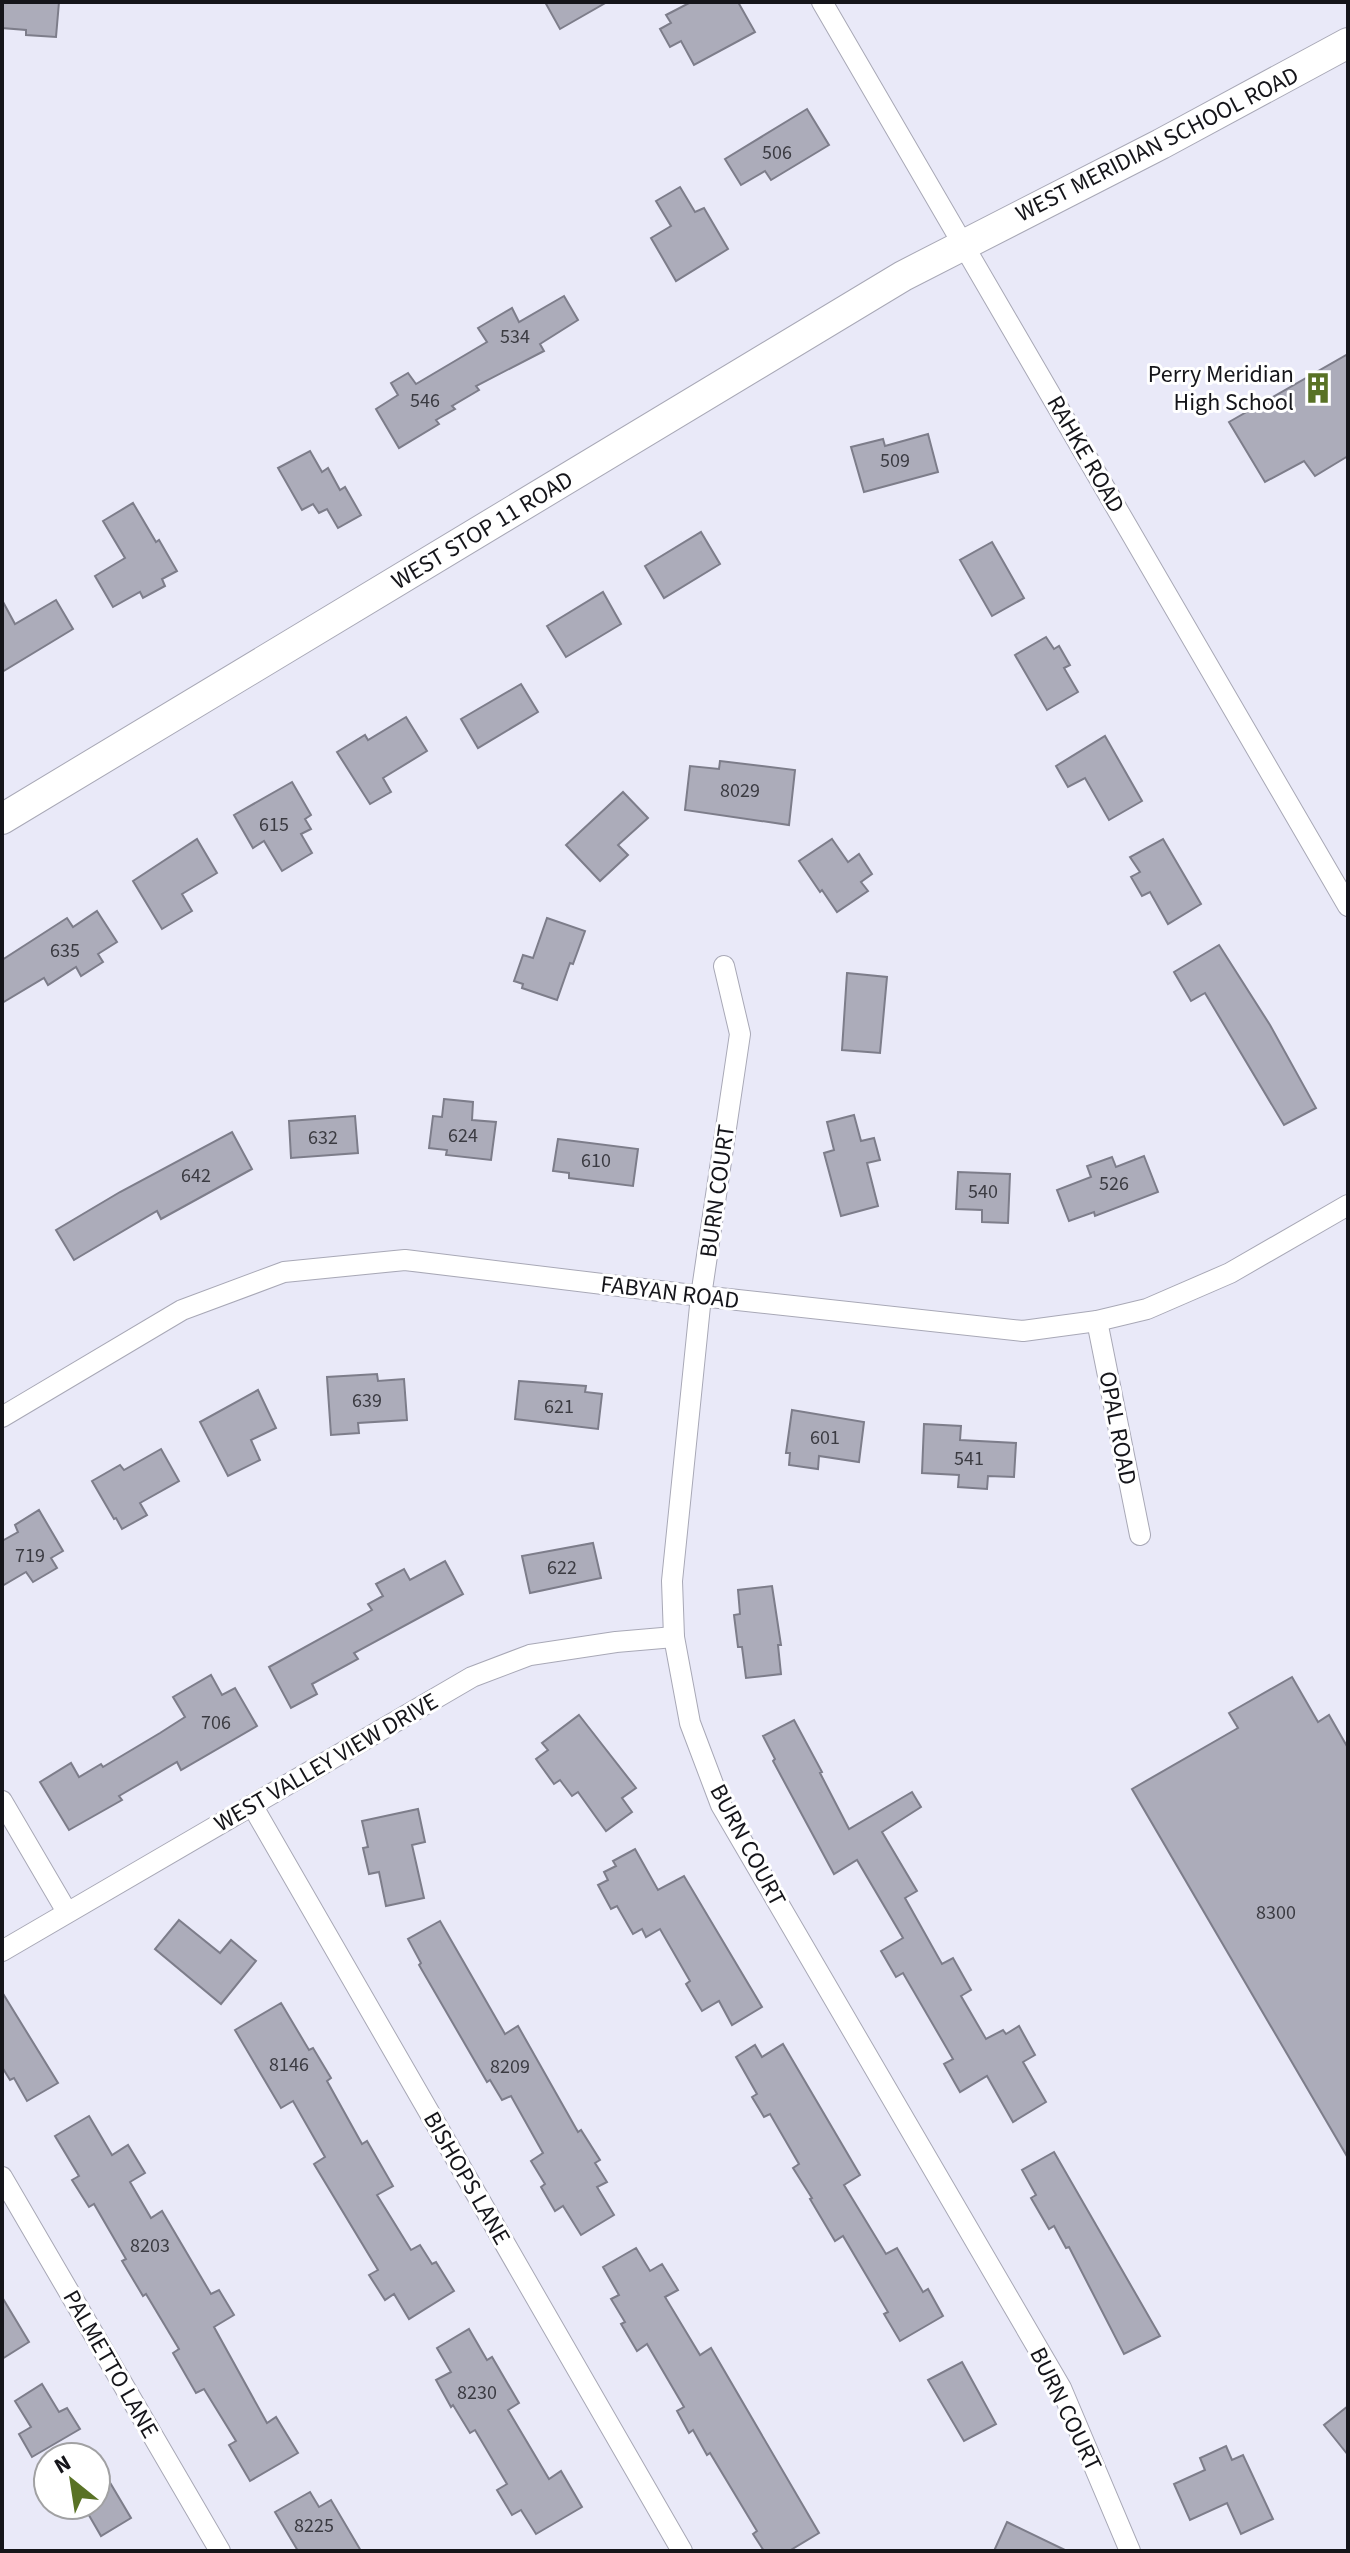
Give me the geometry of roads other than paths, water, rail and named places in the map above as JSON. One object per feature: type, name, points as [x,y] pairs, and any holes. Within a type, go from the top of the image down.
[{"type":"main road","name":"WEST MERIDIAN SCHOOL ROAD","points":[[964,244],[1161,144],[1348,43]]},
{"type":"main road","name":"WEST STOP 11 ROAD","points":[[2,819],[903,276],[964,244]]},
{"type":"street","name":"RAHKE ROAD","points":[[822,2],[1348,906]]},
{"type":"street","name":"BURN COURT","points":[[724,966],[740,1034],[701,1296],[672,1581],[674,1637],[690,1723],[721,1805],[1061,2388],[1130,2551]]},
{"type":"street","name":"FABYAN ROAD","points":[[2,1417],[182,1310],[284,1272],[405,1260],[1023,1331],[1097,1321],[1147,1309],[1230,1273],[1348,1205]]},
{"type":"street","name":"OPAL ROAD","points":[[1097,1321],[1140,1535]]},
{"type":"street","name":"WEST VALLEY VIEW DRIVE","points":[[2,1951],[472,1677],[530,1655],[674,1637]]},
{"type":"street","points":[[2,1801],[67,1912]]},
{"type":"street","name":"BISHOPS LANE","points":[[252,1805],[682,2551]]},
{"type":"street","name":"PALMETTO LANE","points":[[2,2177],[220,2551]]},
{"type":"place","name":"Perry Meridian High School","points":[[1318,388]]}]
